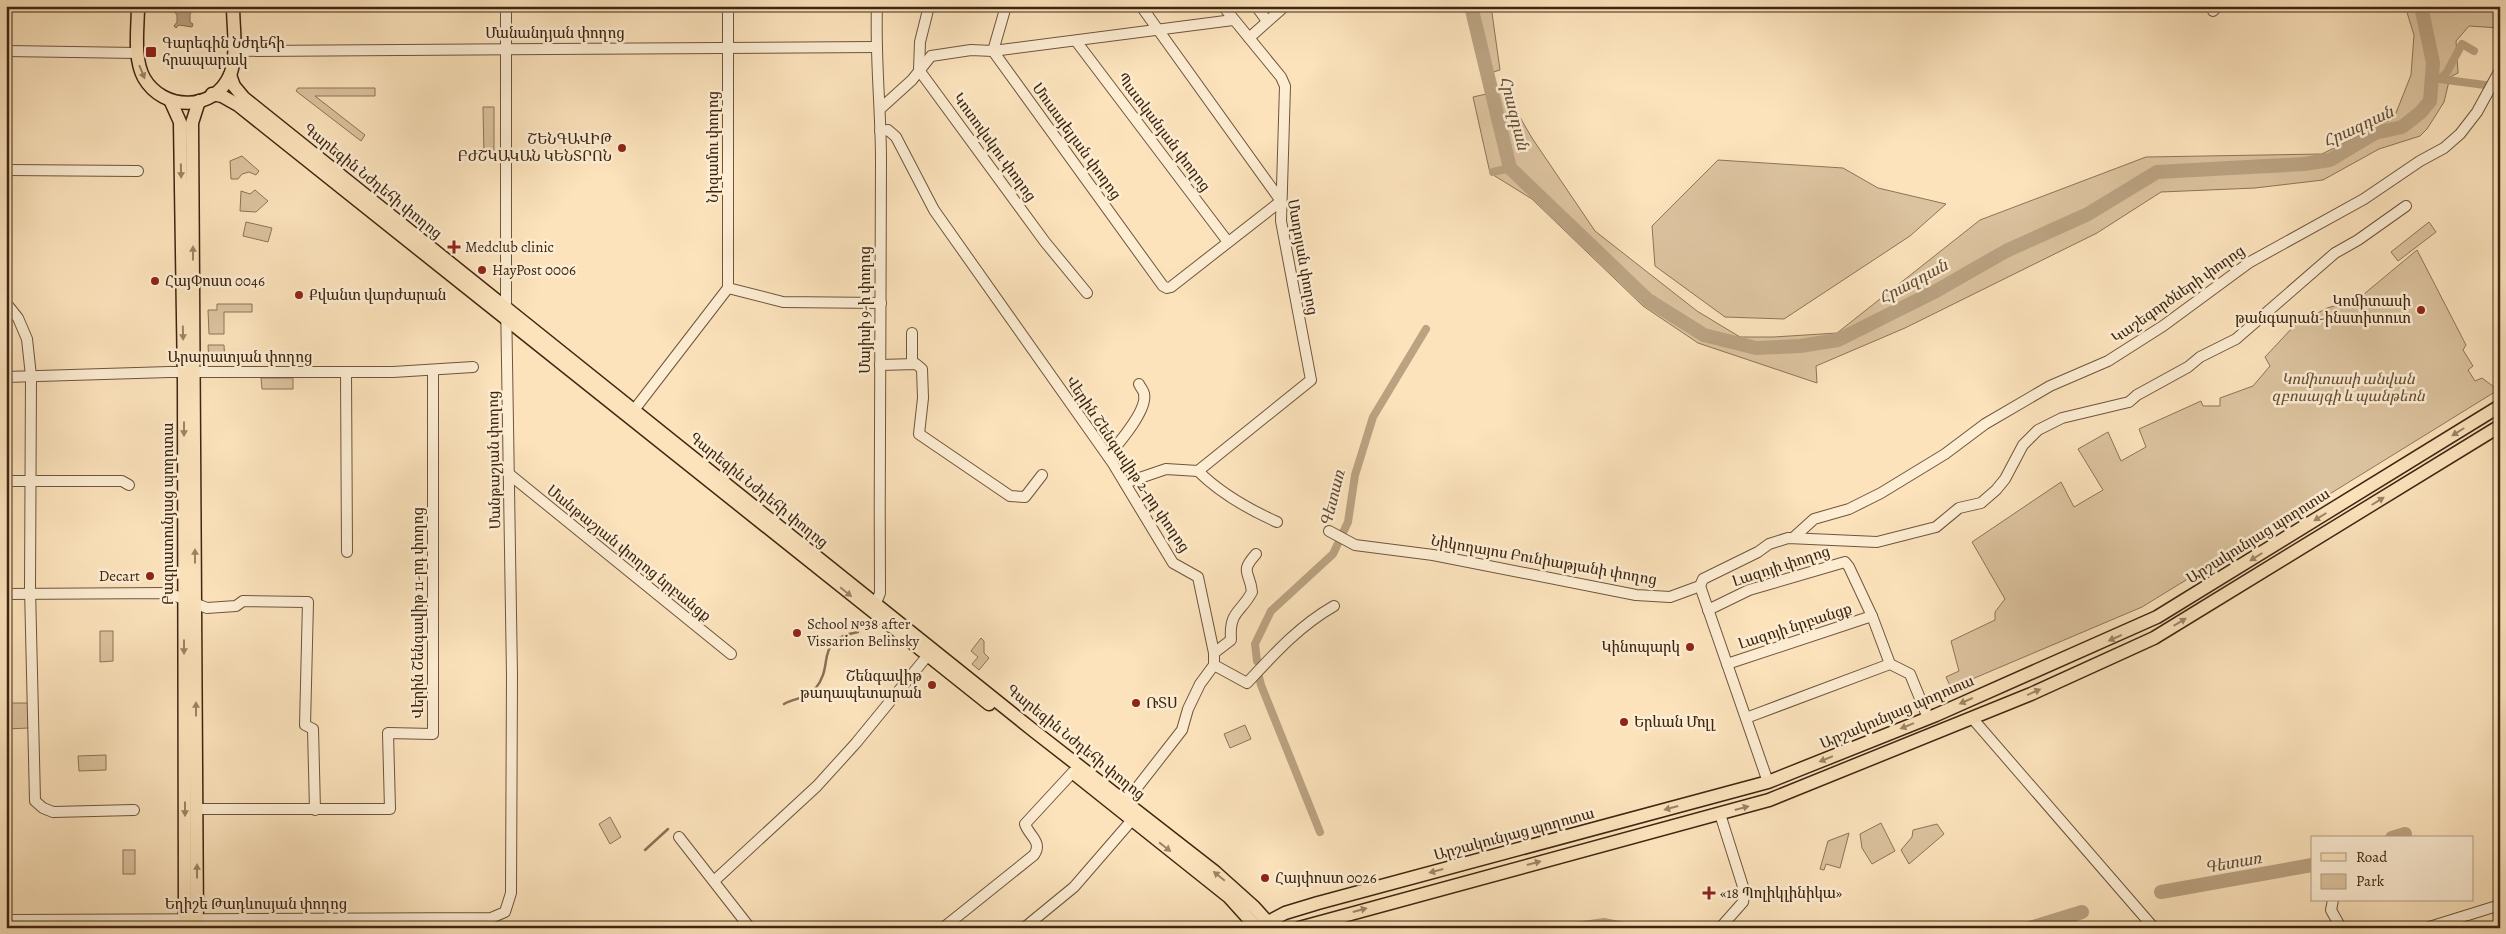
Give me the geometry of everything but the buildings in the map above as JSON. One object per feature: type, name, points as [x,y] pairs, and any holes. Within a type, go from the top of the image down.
[{"type":"main road","points":[[138,6],[138,53],[140,67],[144,78],[154,91],[170,102],[199,101],[212,94],[224,84],[230,75],[234,52],[233,6]]},
{"type":"main road","name":"Գարեգին Նժդեհի փողոց","points":[[230,75],[234,86],[244,98],[634,410],[928,655],[1229,897],[1262,926]]},
{"type":"main road","name":"Գարեգին Նժդեհի փողոց","points":[[212,94],[222,96],[238,105],[507,321],[1215,872],[1262,926]]},
{"type":"main road","name":"Բագրատունյաց պողոտա","points":[[191,924],[184,598],[192,123],[199,101]]},
{"type":"main road","name":"Բագրատունյաց պողոտա","points":[[170,102],[180,122],[195,605],[196,809],[191,924]]},
{"type":"main road","name":"Արշակունյաց պողոտա","points":[[1262,926],[1285,913],[1318,903],[1768,782],[1928,718],[2084,652],[2157,618],[2500,406]]},
{"type":"main road","points":[[1299,928],[1769,800],[1972,718],[2154,638],[2500,426]]},
{"type":"main road","points":[[1887,734],[1883,745],[1892,750]]},
{"type":"main road","points":[[1855,747],[1863,753],[1861,763]]},
{"type":"main road","points":[[1483,859],[1487,876]]},
{"type":"street","name":"Մանթաշյան փողոց","points":[[505,912],[511,893],[512,778],[510,474],[506,308],[506,6]]},
{"type":"street","name":"Նիզամու փողոց","points":[[728,6],[728,288]]},
{"type":"street","name":"Մայիսի 9-ի փողոց","points":[[875,609],[880,593],[881,303],[880,77],[876,47],[877,6]]},
{"type":"street","points":[[919,70],[920,42],[929,6]]},
{"type":"street","points":[[993,50],[1006,6]]},
{"type":"street","name":"Մադոյան փողոց","points":[[1141,6],[1281,201],[1281,221],[1311,380],[1198,471]]},
{"type":"street","points":[[1223,6],[1281,77],[1284,86],[1281,201],[1228,242]]},
{"type":"street","points":[[1256,6],[1267,21]]},
{"type":"street","points":[[1249,38],[1285,6]]},
{"type":"street","points":[[880,109],[931,56],[937,54],[1076,41],[1234,20]]},
{"type":"street","name":"Պատկանյան փողոց","points":[[1076,41],[1228,242]]},
{"type":"street","name":"Մանանդյան փողոց","points":[[234,52],[507,48],[876,47]]},
{"type":"street","name":"Մուսայելյան փողոց","points":[[993,50],[1163,286],[1171,287],[1228,242]]},
{"type":"street","points":[[6,51],[138,53]]},
{"type":"street","name":"Կոտովսկու փողոց","points":[[919,70],[1045,242],[1087,293]]},
{"type":"street","name":"Կաշեգործների փողոց","points":[[1793,538],[1814,519],[1849,509],[1911,476],[1985,424],[2050,386],[2108,361],[2163,326],[2250,262],[2364,199],[2420,161],[2444,148],[2460,134],[2477,112],[2500,70]]},
{"type":"street","name":"Վերին Շենգավիթ 2-րդ փողոց","points":[[880,131],[888,130],[896,138],[934,210],[1108,456],[1173,563],[1198,577],[1214,653],[1214,665]]},
{"type":"street","points":[[6,170],[138,172]]},
{"type":"street","name":"Կաշեգործների փողոց","points":[[1700,586],[1703,579],[1712,573],[1758,552],[1769,544],[1793,538],[1818,541],[1877,542],[1936,527],[1959,508],[1981,503],[2005,479],[2024,445],[2038,430],[2062,418],[2129,402],[2137,395],[2164,382],[2200,358],[2223,347],[2251,327],[2335,254],[2406,206]]},
{"type":"street","points":[[634,410],[728,288],[783,302],[881,303]]},
{"type":"street","points":[[6,303],[18,318],[27,338],[31,376],[30,481],[34,801],[43,808],[53,812],[134,810]]},
{"type":"street","points":[[912,332],[912,364]]},
{"type":"street","points":[[880,364],[916,364],[922,369],[923,398],[919,434],[1010,496],[1025,497],[1042,475]]},
{"type":"street","name":"Արարատյան փողոց","points":[[6,377],[189,372],[346,372],[474,367]]},
{"type":"street","name":"Վերին Շենգավիթ 11-րդ փողոց","points":[[316,810],[390,809],[388,733],[433,734],[433,370]]},
{"type":"street","points":[[346,372],[348,552]]},
{"type":"street","points":[[1108,456],[1125,436],[1144,406],[1145,395],[1139,384]]},
{"type":"street","points":[[1125,483],[1166,468],[1198,471],[1214,487],[1257,513],[1277,522]]},
{"type":"street","name":"Մանթաշյան փողոց նրբանցք","points":[[510,474],[731,654]]},
{"type":"street","points":[[6,481],[122,481],[129,485]]},
{"type":"street","name":"Նիկողայոս Բունիաթյանի փողոց","points":[[1329,531],[1355,545],[1433,555],[1636,595],[1670,597],[1700,586]]},
{"type":"street","points":[[1214,653],[1231,640],[1230,624],[1232,618],[1252,592],[1245,570],[1246,565],[1256,554]]},
{"type":"street","name":"Լազոյի փողոց","points":[[1708,610],[1749,590],[1844,562],[1849,566],[1872,616],[1890,664]]},
{"type":"street","points":[[1700,586],[1768,782]]},
{"type":"street","points":[[6,594],[168,593],[184,598],[195,605],[207,608],[236,606],[243,601],[308,602],[305,725],[313,729],[316,810],[196,809]]},
{"type":"street","points":[[1125,803],[1182,730],[1188,709],[1200,684],[1214,665],[1247,682],[1293,634],[1334,606]]},
{"type":"street","name":"Լազոյի նրբանցք","points":[[1727,664],[1872,616]]},
{"type":"street","points":[[714,881],[817,786],[856,743],[928,655]]},
{"type":"street","points":[[1746,718],[1890,664],[1910,674],[1928,718]]},
{"type":"street","points":[[1972,718],[2154,928]]},
{"type":"street","points":[[943,928],[1034,855],[1038,850],[1037,844],[1024,824],[1072,772]]},
{"type":"street","points":[[1720,814],[1745,893],[1743,902],[1720,928]]},
{"type":"street","points":[[1024,928],[1074,887],[1132,820]]},
{"type":"street","points":[[679,837],[750,928]]},
{"type":"street","points":[[2333,902],[2331,910],[2341,928]]},
{"type":"street","points":[[2426,928],[2500,905]]},
{"type":"street","name":"Եղիշե Թադևոսյան փողոց","points":[[6,920],[191,924],[491,918],[505,912]]},
{"type":"green space","points":[[1477,6],[1491,6],[1500,70],[1490,73]]},
{"type":"green space","points":[[2405,6],[2500,8],[2500,28],[2469,26],[2456,41],[2458,73],[2450,77],[2444,102],[2427,129],[2420,136],[2379,149],[2323,180],[2255,188],[2161,192],[2097,233],[1905,328],[1816,366],[1817,383],[1698,343],[1643,306],[1532,199],[1490,173],[1473,97],[1504,90],[1532,138],[1595,231],[1697,311],[1740,337],[1837,333],[1980,220],[2146,157],[2322,154],[2394,118],[2411,75],[2414,35]]},
{"type":"green space","points":[[298,88],[375,88],[375,96],[315,96],[365,135],[361,141],[296,91]]},
{"type":"green space","points":[[483,107],[494,107],[494,157],[484,157]]},
{"type":"green space","points":[[242,156],[259,171],[256,175],[249,172],[242,174],[238,179],[231,179],[230,161]]},
{"type":"green space","points":[[1718,160],[1843,168],[1878,188],[1946,204],[1910,236],[1784,319],[1725,317],[1655,266],[1652,226]]},
{"type":"green space","points":[[255,190],[268,201],[256,212],[240,211],[241,191],[250,194]]},
{"type":"green space","points":[[246,222],[272,228],[268,242],[243,236]]},
{"type":"green space","points":[[2429,222],[2436,232],[2398,261],[2391,252]]},
{"type":"green space","name":"Կոմիտասի անվան զբոսայգի և պանթեոն","points":[[2417,250],[2466,345],[2463,350],[2473,366],[2468,370],[2475,381],[2482,378],[2498,390],[2286,521],[2284,518],[2265,529],[2266,531],[2142,607],[1951,688],[1946,677],[1959,671],[1951,641],[1995,620],[1995,612],[2005,599],[1972,542],[2061,482],[2074,507],[2103,490],[2078,449],[2108,432],[2121,461],[2146,447],[2139,429],[2201,401],[2203,406],[2220,406],[2220,398],[2253,386],[2270,366],[2265,357],[2294,326],[2327,308],[2358,299]]},
{"type":"green space","points":[[217,304],[252,304],[252,312],[224,312],[224,334],[209,334],[208,310],[217,310]]},
{"type":"green space","points":[[208,345],[224,345],[225,363],[209,363]]},
{"type":"green space","points":[[261,378],[293,378],[293,389],[262,389]]},
{"type":"green space","points":[[100,631],[113,631],[113,661],[100,662]]},
{"type":"green space","points":[[981,638],[984,641],[984,653],[989,658],[979,670],[972,664],[978,657],[971,651]]},
{"type":"green space","points":[[6,703],[29,703],[29,728],[6,729]]},
{"type":"green space","points":[[1245,725],[1251,739],[1230,748],[1224,734]]},
{"type":"green space","points":[[106,755],[106,770],[79,771],[78,756]]},
{"type":"green space","points":[[610,817],[621,837],[610,844],[599,824]]},
{"type":"green space","points":[[1881,823],[1895,851],[1872,864],[1862,848],[1860,834]]},
{"type":"green space","points":[[1937,824],[1944,834],[1909,864],[1901,850],[1912,837],[1913,830]]},
{"type":"green space","points":[[1849,833],[1840,868],[1826,864],[1824,870],[1820,869],[1828,841]]},
{"type":"green space","points":[[123,850],[135,850],[135,874],[123,874]]},
{"type":"shaded area","points":[[179,6],[187,6],[187,10],[193,10],[190,14],[192,27],[179,25],[176,28],[174,26],[177,22],[177,15],[173,10],[179,10]]},
{"type":"waterway","name":"Հրազդան","points":[[1471,6],[1510,168],[1648,300],[1704,335],[1756,348],[1800,346],[1838,340],[1936,291],[2006,251],[2088,214],[2157,172],[2304,164],[2330,160],[2375,133],[2402,127],[2421,112],[2430,101],[2433,63],[2421,6]]},
{"type":"waterway","points":[[2440,79],[2447,72],[2462,44],[2474,51]]},
{"type":"waterway","points":[[2432,78],[2500,87]]},
{"type":"waterway","name":"Գետառ","points":[[1493,172],[1510,168]]},
{"type":"waterway","name":"Գետառ","points":[[1257,661],[1255,644],[1271,611],[1333,554],[1348,522],[1355,475],[1373,417],[1426,329]]},
{"type":"waterway","points":[[784,704],[804,697],[815,689],[821,680],[830,647],[835,641],[844,636],[858,632]]},
{"type":"waterway","name":"Գետառ","points":[[1259,677],[1320,832]]},
{"type":"waterway","points":[[645,850],[668,829]]},
{"type":"waterway","name":"Գետառ","points":[[2398,836],[2405,834]]},
{"type":"waterway","name":"Գետառ","points":[[2161,892],[2311,865]]},
{"type":"waterway","name":"Գետառ","points":[[2030,928],[2082,912]]},
{"type":"waterway","name":"Գետառ","points":[[1563,928],[1604,922],[1633,928]]},
{"type":"place","name":"Գարեգին Նժդեհի հրապարակ","points":[[151,52]]},
{"type":"place","name":"ՇԵՆԳԱՎԻԹ ԲԺՇԿԱԿԱՆ ԿԵՆՏՐՈՆ","points":[[622,148]]},
{"type":"place","name":"Medclub clinic","points":[[454,247]]},
{"type":"place","name":"HayPost 0006","points":[[482,270]]},
{"type":"place","name":"ՀայՓոստ 0046","points":[[155,281]]},
{"type":"place","name":"Քվանտ վարժարան","points":[[299,295]]},
{"type":"place","name":"Կոմիտասի թանգարան-ինստիտուտ","points":[[2421,310]]},
{"type":"place","name":"Decart","points":[[150,576]]},
{"type":"place","name":"School №38 after Vissarion Belinsky","points":[[797,633]]},
{"type":"place","name":"Կինոպարկ","points":[[1690,647]]},
{"type":"place","name":"Շենգավիթ թաղապետարան","points":[[932,685]]},
{"type":"place","name":"ՌՏՍ","points":[[1136,703]]},
{"type":"place","name":"Երևան Մոլլ","points":[[1624,722]]},
{"type":"place","name":"Հայփոստ 0026","points":[[1265,878]]},
{"type":"place","name":"«18 Պոլիկլինիկա»","points":[[1709,893]]}]
